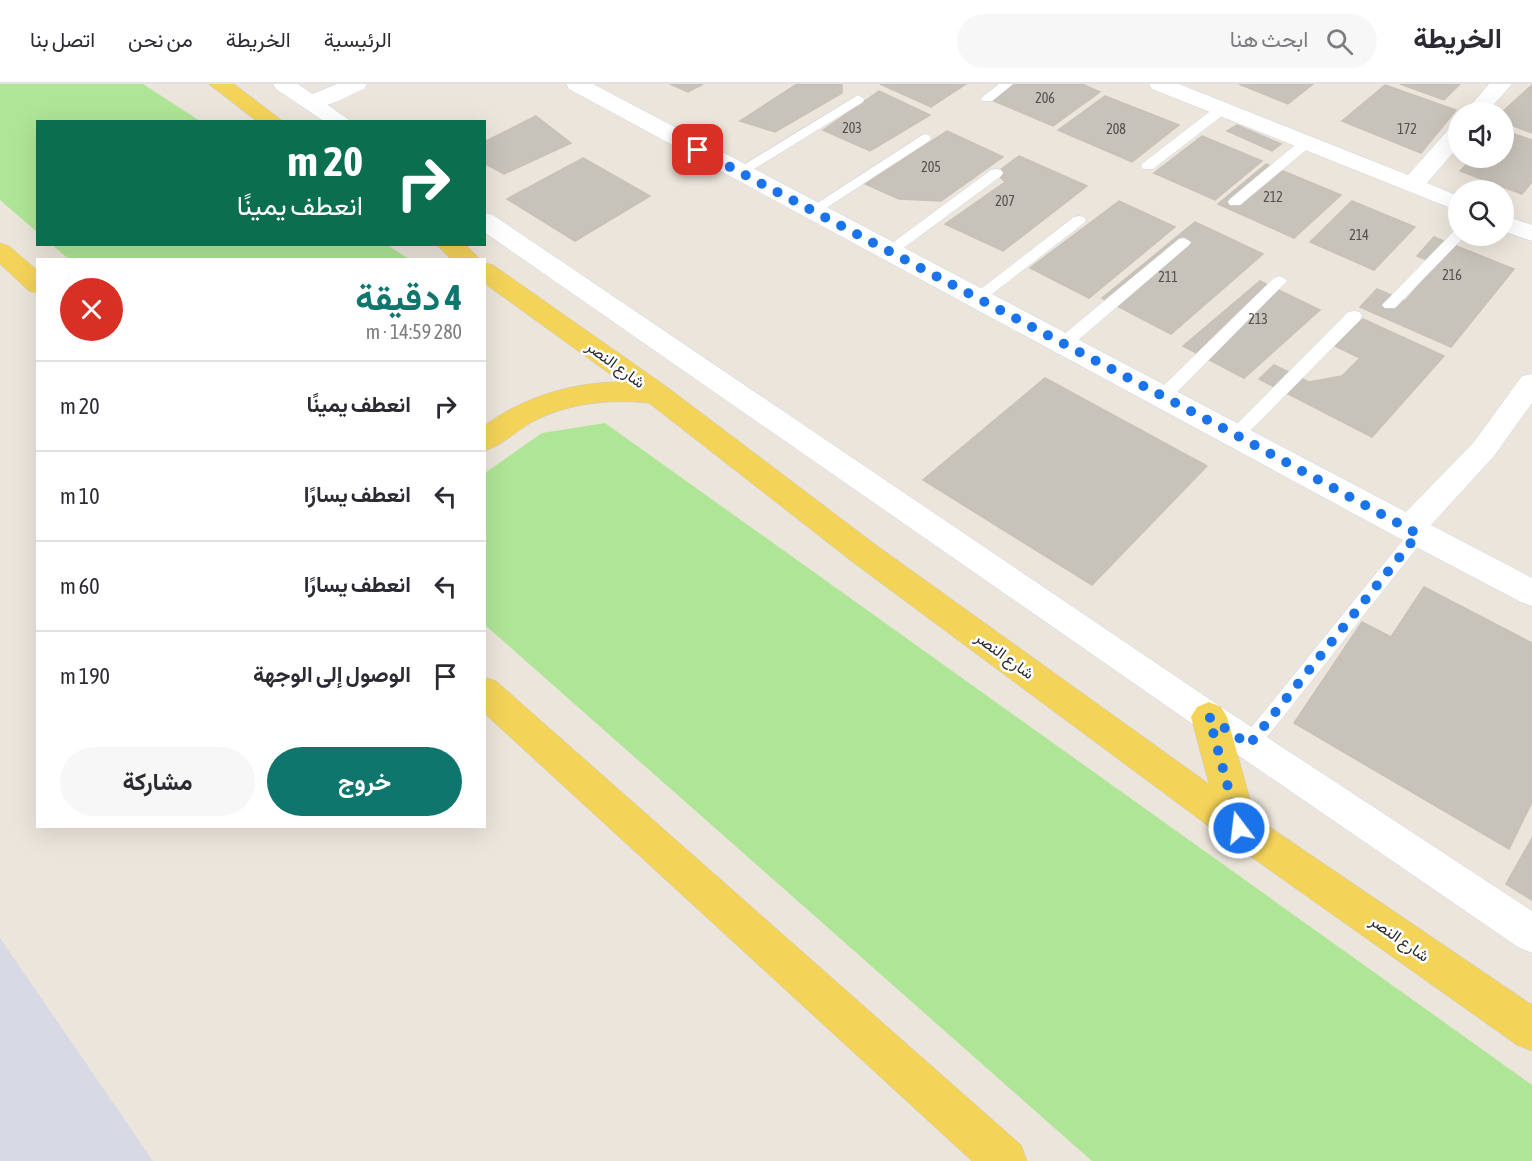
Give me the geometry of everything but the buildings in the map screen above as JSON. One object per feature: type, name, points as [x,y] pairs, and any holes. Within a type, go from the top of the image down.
[{"type":"main road","points":[[220,84],[270,120]]},
{"type":"main road","points":[[451,246],[466,258]]},
{"type":"main road","points":[[0,251],[36,283]]},
{"type":"main road","name":"شارع النصر","points":[[486,272],[658,395],[865,554],[1239,828],[1532,1030]]},
{"type":"main road","points":[[486,440],[523,414],[567,397],[613,391],[658,395]]},
{"type":"main road","points":[[486,693],[1005,1161]]},
{"type":"main road","points":[[1209,717],[1239,828]]},
{"type":"street","points":[[284,84],[338,120]]},
{"type":"street","points":[[313,102],[356,84]]},
{"type":"street","points":[[577,84],[1532,593]]},
{"type":"street","points":[[1160,84],[1448,200]]},
{"type":"street","points":[[1485,102],[1501,84]]},
{"type":"street","points":[[1412,185],[1448,144]]},
{"type":"street","points":[[486,221],[1249,745],[1532,934]]},
{"type":"street","points":[[1514,227],[1532,234]]},
{"type":"street","points":[[1413,531],[1484,449],[1532,383]]},
{"type":"lane","points":[[987,98],[1007,84]]},
{"type":"lane","points":[[739,172],[858,99]]},
{"type":"lane","points":[[1148,166],[1222,109]]},
{"type":"lane","points":[[812,211],[924,138]]},
{"type":"lane","points":[[1235,202],[1306,142]]},
{"type":"lane","points":[[889,252],[996,173]]},
{"type":"lane","points":[[978,298],[1079,220]]},
{"type":"lane","points":[[1064,344],[1184,242]]},
{"type":"lane","points":[[1390,306],[1448,245]]},
{"type":"lane","points":[[1163,396],[1279,281]]},
{"type":"lane","points":[[1236,435],[1354,316]]},
{"type":"lane","points":[[1249,745],[1413,531]]},
{"type":"shaded area","points":[[0,938],[153,1161],[0,1161]]},
{"type":"green space","points":[[0,84],[143,84],[198,120],[36,120],[36,231],[0,200]]},
{"type":"green space","points":[[53,246],[389,246],[407,258],[68,258]]},
{"type":"green space","points":[[605,423],[1532,1085],[1532,1161],[1092,1161],[486,626],[486,472],[542,433]]},
{"type":"route","points":[[698,150],[1418,534],[1249,745],[1209,717],[1239,828]]}]
